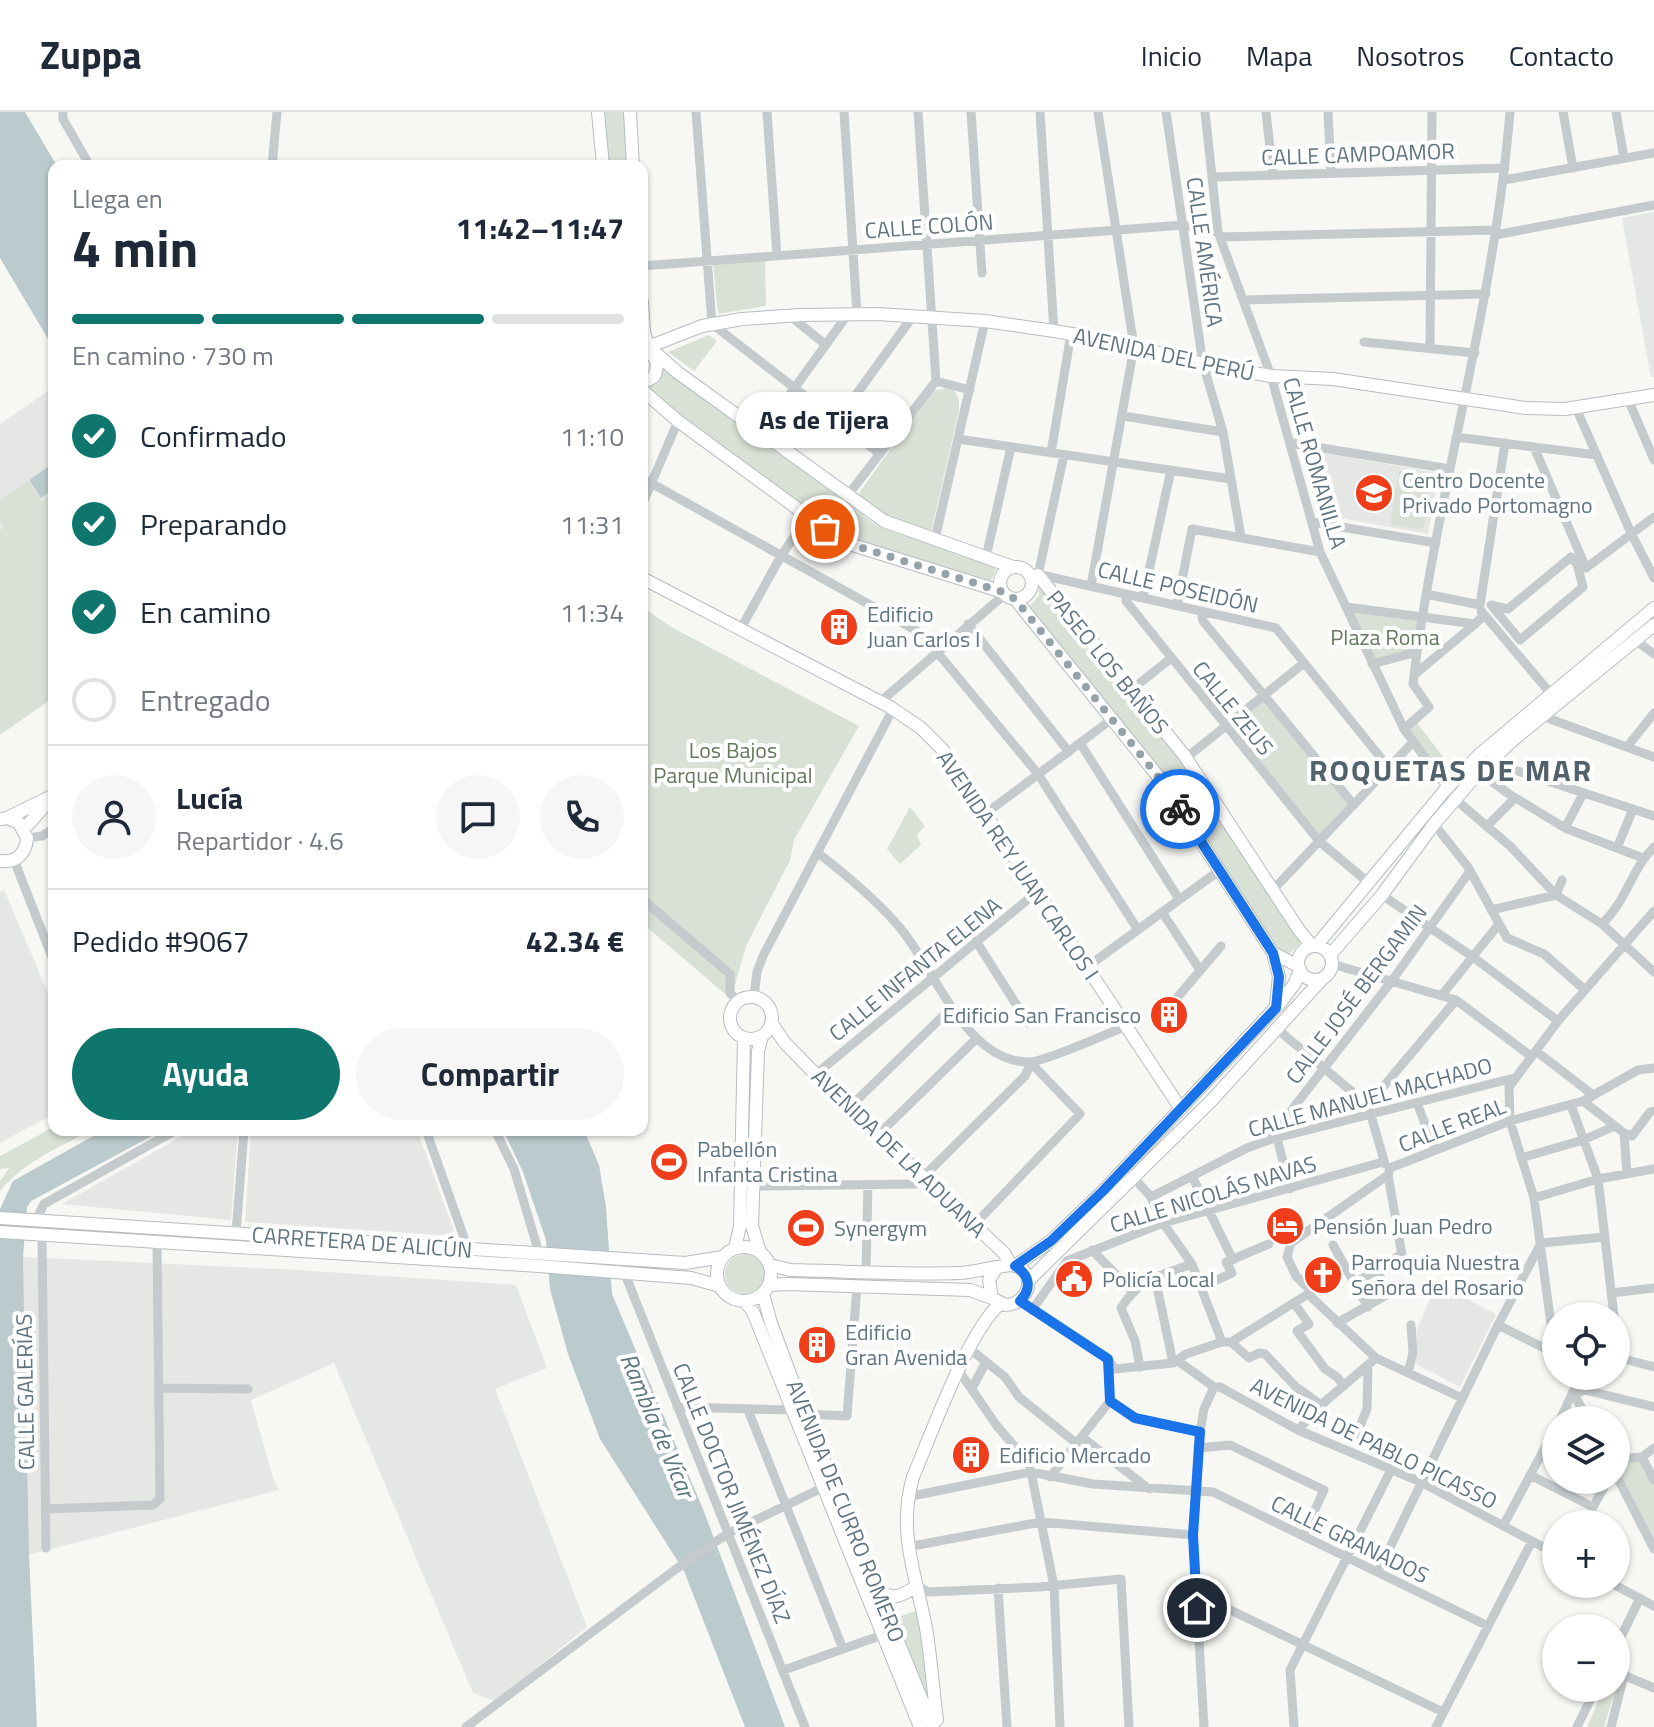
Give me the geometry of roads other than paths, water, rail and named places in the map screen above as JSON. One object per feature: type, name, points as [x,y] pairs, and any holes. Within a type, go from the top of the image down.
[{"type":"street","points":[[273,160],[277,112]]},
{"type":"street","points":[[598,112],[602,160]]},
{"type":"street","points":[[630,112],[633,160]]},
{"type":"street","points":[[696,112],[712,324],[880,454]]},
{"type":"street","points":[[767,112],[777,256]]},
{"type":"street","points":[[762,433],[826,345],[853,314],[853,250],[844,112]]},
{"type":"street","points":[[848,495],[936,381],[918,112]]},
{"type":"street","points":[[971,112],[982,273]]},
{"type":"street","points":[[1040,112],[1054,331]]},
{"type":"street","points":[[1091,586],[1134,347],[1098,112]]},
{"type":"street","name":"CALLE AMÉRICA","points":[[1166,112],[1203,364],[1223,432],[1241,537]]},
{"type":"street","name":"CALLE ROMANILLA","points":[[1205,112],[1219,235],[1271,376],[1320,552],[1404,729],[1451,794],[1510,846],[1556,895],[1602,924],[1654,972]]},
{"type":"street","points":[[1266,112],[1273,175]]},
{"type":"street","points":[[1328,112],[1331,173]]},
{"type":"street","points":[[1430,348],[1432,112]]},
{"type":"street","points":[[1404,729],[1429,707],[1413,684],[1417,652],[1486,294],[1504,180],[1510,112]]},
{"type":"street","points":[[1563,112],[1573,168]]},
{"type":"street","points":[[1616,112],[1624,158]]},
{"type":"street","points":[[63,113],[63,119],[87,160]]},
{"type":"street","points":[[1504,180],[1654,153]]},
{"type":"street","name":"CALLE CAMPOAMOR","points":[[1212,177],[1505,168]]},
{"type":"street","name":"CALLE COLÓN","points":[[648,266],[1183,225],[1219,235],[1431,231],[1495,233],[1654,205]]},
{"type":"street","points":[[1244,300],[1486,294]]},
{"type":"street","points":[[789,315],[826,345]]},
{"type":"street","name":"AVENIDA DEL PERÚ","points":[[650,352],[675,337],[712,324],[789,315],[913,316],[985,321],[1054,331],[1271,376],[1333,379],[1526,408],[1576,408],[1654,395]]},
{"type":"street","points":[[837,421],[913,316]]},
{"type":"street","points":[[935,539],[985,321]]},
{"type":"street","points":[[1051,453],[1071,334]]},
{"type":"street","points":[[1364,342],[1475,353]]},
{"type":"street","points":[[648,380],[654,377],[657,368],[650,352]]},
{"type":"street","points":[[650,352],[884,521],[1033,574]]},
{"type":"street","points":[[936,381],[970,390]]},
{"type":"street","points":[[648,395],[678,421],[843,542],[1023,598],[1032,587],[1064,455]]},
{"type":"street","points":[[1628,399],[1654,460]]},
{"type":"street","points":[[1576,408],[1654,578]]},
{"type":"street","points":[[1123,416],[1223,432]]},
{"type":"street","points":[[648,478],[678,421]]},
{"type":"street","points":[[1456,437],[1597,455]]},
{"type":"street","points":[[958,439],[1231,479]]},
{"type":"street","points":[[1291,443],[1450,469]]},
{"type":"street","points":[[1505,443],[1479,609],[1551,694]]},
{"type":"street","points":[[986,557],[1011,447]]},
{"type":"street","points":[[1534,447],[1586,568],[1654,517]]},
{"type":"street","points":[[1143,598],[1171,470]]},
{"type":"street","points":[[648,483],[940,649],[1038,774],[1138,930]]},
{"type":"street","points":[[740,630],[781,556],[808,516]]},
{"type":"street","points":[[1312,522],[1436,543]]},
{"type":"street","points":[[1177,605],[1192,529],[1320,552]]},
{"type":"street","points":[[1571,557],[1577,564],[1583,587],[1520,640],[1491,605],[1508,609],[1571,557]]},
{"type":"street","points":[[1007,595],[1000,579],[1002,573],[1013,567]]},
{"type":"street","name":"CALLE POSEIDÓN","points":[[1033,574],[1276,628],[1389,768]]},
{"type":"street","name":"PASEO LOS BAÑOS","points":[[1033,574],[1186,758],[1314,946]]},
{"type":"street","name":"AVENIDA REY JUAN CARLOS I","points":[[648,581],[880,702],[921,728],[943,750],[1181,1109]]},
{"type":"street","name":"CALLE ZEUS","points":[[1126,594],[1126,601],[1170,659],[1319,841],[1370,884]]},
{"type":"street","points":[[1426,594],[1480,605]]},
{"type":"street","points":[[880,702],[968,624],[1007,595]]},
{"type":"street","name":"PASEO LOS BAÑOS","points":[[1007,595],[1161,780],[1273,953],[1299,968]]},
{"type":"street","points":[[1346,607],[1475,624]]},
{"type":"street","points":[[754,996],[769,1006],[766,1032],[758,1051],[752,1226],[760,1252],[770,1265],[790,1270],[954,1273],[1013,1266],[1051,1241],[1276,1008],[1295,983],[1302,952],[1314,946],[1451,794],[1480,754],[1654,608]]},
{"type":"street","points":[[1201,611],[1203,621],[1354,805]]},
{"type":"street","points":[[1414,675],[1484,615]]},
{"type":"street","points":[[968,624],[1069,752]]},
{"type":"street","points":[[1028,1281],[1212,1100],[1328,973],[1331,959],[1434,824],[1451,794],[1654,625]]},
{"type":"street","points":[[1635,640],[1654,654]]},
{"type":"street","points":[[1372,664],[1417,652]]},
{"type":"street","points":[[1131,690],[1170,659]]},
{"type":"street","points":[[1186,758],[1304,663]]},
{"type":"street","points":[[754,996],[763,956],[893,709]]},
{"type":"street","points":[[1627,747],[1654,713]]},
{"type":"street","points":[[1542,716],[1654,757]]},
{"type":"street","points":[[985,814],[1112,719]]},
{"type":"street","points":[[1080,743],[1179,899]]},
{"type":"street","points":[[1273,890],[1412,743]]},
{"type":"street","points":[[1490,762],[1654,816]]},
{"type":"street","points":[[1479,772],[1565,828],[1643,858]]},
{"type":"street","points":[[1565,828],[1583,794]]},
{"type":"street","points":[[3,819],[48,798]]},
{"type":"street","points":[[1487,826],[1515,798]]},
{"type":"street","points":[[0,861],[14,860],[24,851],[26,833],[48,803]]},
{"type":"street","points":[[1617,848],[1633,809]]},
{"type":"street","points":[[3,819],[19,823],[26,833],[42,836],[48,832]]},
{"type":"street","points":[[1434,824],[1470,871],[1507,938],[1544,954],[1585,990]]},
{"type":"street","points":[[1602,924],[1618,908],[1643,858],[1654,847]]},
{"type":"street","points":[[818,853],[849,876],[897,924],[975,1040],[1001,1058],[1031,1063],[1126,1026]]},
{"type":"street","points":[[14,860],[48,947]]},
{"type":"street","points":[[1087,967],[1220,870]]},
{"type":"street","name":"CALLE JOSÉ BERGAMIN","points":[[1274,1138],[1273,1134],[1391,982],[1470,871]]},
{"type":"street","points":[[1491,910],[1556,895],[1562,880]]},
{"type":"street","name":"CALLE INFANTA ELENA","points":[[816,1074],[1037,892]]},
{"type":"street","points":[[1382,895],[1473,957],[1558,1021]]},
{"type":"street","points":[[648,904],[730,974],[730,993],[738,1001]]},
{"type":"street","points":[[1549,1302],[1534,1198],[1510,1121],[1507,1096],[1514,1078],[1558,1021],[1654,911]]},
{"type":"street","points":[[1162,912],[1200,970]]},
{"type":"street","points":[[1441,996],[1499,924]]},
{"type":"street","points":[[976,941],[1028,1023]]},
{"type":"street","points":[[1176,999],[1221,946]]},
{"type":"street","points":[[1314,946],[1324,948],[1331,959],[1391,982],[1456,1000],[1593,1095]]},
{"type":"street","points":[[1273,953],[1279,977],[1276,1008]]},
{"type":"street","points":[[1299,968],[1307,978],[1323,978]]},
{"type":"street","points":[[754,996],[738,1001],[731,1012],[731,1023],[735,1032],[744,1038],[766,1032]]},
{"type":"street","points":[[1370,1110],[1456,1000]]},
{"type":"street","points":[[856,1101],[947,1012]]},
{"type":"street","points":[[1277,1029],[1370,1110],[1387,1168],[1402,1258],[1355,1283]]},
{"type":"street","name":"AVENIDA DE LA ADUANA","points":[[766,1032],[785,1043],[1004,1253],[1013,1266]]},
{"type":"street","points":[[735,1248],[740,1213],[744,1038]]},
{"type":"street","points":[[879,1134],[975,1040]]},
{"type":"street","points":[[754,1186],[916,1184],[1025,1076],[1031,1063]]},
{"type":"street","points":[[974,1225],[1080,1114],[1031,1063]]},
{"type":"street","name":"CALLE REAL","points":[[1462,1398],[1408,1373],[1372,1362],[1308,1294],[1311,1291],[1296,1276],[1287,1257],[1291,1243],[1338,1212],[1387,1168],[1510,1121],[1583,1101],[1638,1070],[1654,1068]]},
{"type":"street","name":"CALLE MANUEL MACHADO","points":[[1151,1197],[1247,1148],[1274,1138],[1370,1110],[1417,1103],[1514,1078]]},
{"type":"street","points":[[1583,1101],[1632,1136],[1654,1111]]},
{"type":"street","points":[[1417,1103],[1435,1150]]},
{"type":"street","points":[[1571,1105],[1598,1179],[1612,1302]]},
{"type":"street","points":[[1521,1158],[1583,1140],[1615,1126]]},
{"type":"street","points":[[1624,1133],[1627,1174]]},
{"type":"street","points":[[33,1220],[44,1204],[165,1136]]},
{"type":"street","points":[[236,1233],[244,1136]]},
{"type":"street","points":[[428,1136],[468,1249]]},
{"type":"street","points":[[498,1136],[514,1169],[539,1260]]},
{"type":"street","points":[[1274,1138],[1290,1189]]},
{"type":"street","name":"CALLE NICOLÁS NAVAS","points":[[1032,1310],[1067,1261],[1092,1250],[1163,1223],[1290,1189],[1387,1168]]},
{"type":"street","points":[[1534,1198],[1598,1179],[1654,1169]]},
{"type":"street","points":[[1192,1176],[1233,1260]]},
{"type":"street","points":[[1133,1177],[1151,1197],[1163,1223],[1192,1264],[1227,1342],[1249,1358],[1259,1353],[1265,1354],[1296,1387],[1321,1405]]},
{"type":"street","points":[[866,1272],[868,1185]]},
{"type":"street","name":"CARRETERA DE ALICÚN","points":[[0,1218],[468,1249],[622,1273],[691,1278],[720,1286]]},
{"type":"street","name":"CARRETERA DE ALICÚN","points":[[0,1232],[157,1243],[539,1260],[619,1259],[692,1263],[723,1257]]},
{"type":"street","name":"CALLE GALERÍAS","points":[[42,1236],[46,1548]]},
{"type":"street","points":[[1541,1243],[1605,1237]]},
{"type":"street","points":[[45,1509],[153,1505],[160,1499],[157,1243]]},
{"type":"street","points":[[1378,1572],[1541,1243]]},
{"type":"street","points":[[1202,1287],[1232,1273],[1226,1262],[1269,1244]]},
{"type":"street","points":[[1333,1245],[1368,1307]]},
{"type":"street","points":[[760,1252],[753,1248],[735,1248],[723,1257],[717,1276],[720,1286],[730,1297],[745,1301],[766,1290],[857,1286],[970,1290],[1010,1305],[1020,1301],[1027,1292],[1028,1281],[1026,1274],[1013,1266]]},
{"type":"street","points":[[1092,1250],[1132,1291]]},
{"type":"street","points":[[1140,1367],[1135,1341],[1121,1308],[1132,1291],[1155,1277],[1192,1264]]},
{"type":"street","points":[[766,1290],[770,1265]]},
{"type":"street","points":[[996,1269],[988,1286],[996,1301]]},
{"type":"street","points":[[1337,1323],[1390,1293],[1376,1270]]},
{"type":"street","name":"CALLE DOCTOR JIMÉNEZ DÍAZ","points":[[622,1273],[677,1407],[724,1536],[784,1670],[805,1727]]},
{"type":"street","points":[[1155,1277],[1176,1362]]},
{"type":"street","points":[[677,1407],[847,1416],[857,1286]]},
{"type":"street","points":[[1611,1293],[1654,1288]]},
{"type":"street","name":"AVENIDA DE CURRO ROMERO","points":[[766,1290],[771,1323],[824,1487],[920,1727]]},
{"type":"street","points":[[1020,1301],[1108,1359],[1115,1369],[1176,1362],[1186,1354],[1227,1342],[1308,1294]]},
{"type":"street","name":"AVENIDA DE CURRO ROMERO","points":[[745,1301],[753,1312],[879,1590],[935,1727]]},
{"type":"street","points":[[935,1727],[926,1632],[907,1547],[907,1497],[959,1371],[996,1301]]},
{"type":"street","points":[[1294,1303],[1309,1324],[1297,1331],[1325,1369],[1344,1386]]},
{"type":"street","points":[[1408,1373],[1413,1353],[1411,1325]]},
{"type":"street","points":[[1498,1325],[1542,1347]]},
{"type":"street","points":[[970,1349],[1005,1377],[1019,1397],[1150,1490]]},
{"type":"street","points":[[1050,1477],[1110,1401],[1108,1359]]},
{"type":"street","points":[[1630,1361],[1654,1367]]},
{"type":"street","points":[[972,1388],[986,1362]]},
{"type":"street","name":"AVENIDA DE PABLO PICASSO","points":[[1176,1362],[1214,1387],[1220,1387],[1298,1430],[1392,1468],[1542,1546]]},
{"type":"street","points":[[1298,1430],[1321,1405],[1372,1362]]},
{"type":"street","points":[[1355,1438],[1367,1409],[1372,1362]]},
{"type":"street","points":[[959,1371],[997,1426],[1029,1463],[1054,1586],[1060,1727]]},
{"type":"street","points":[[1204,1727],[1193,1535],[1200,1432],[1204,1409],[1214,1387]]},
{"type":"street","points":[[160,1388],[248,1389]]},
{"type":"street","points":[[1568,1406],[1575,1390]]},
{"type":"street","points":[[1574,1394],[1585,1390],[1654,1407]]},
{"type":"street","points":[[1574,1394],[1580,1406]]},
{"type":"street","points":[[1110,1401],[1135,1418],[1200,1432]]},
{"type":"street","points":[[748,1410],[843,1649]]},
{"type":"street","points":[[1198,1448],[1230,1445],[1324,1490],[1303,1536]]},
{"type":"street","points":[[1630,1458],[1642,1457],[1654,1448]]},
{"type":"street","points":[[1503,1526],[1542,1453]]},
{"type":"street","points":[[1642,1457],[1654,1480]]},
{"type":"street","points":[[1294,1727],[1290,1670],[1392,1468]]},
{"type":"street","points":[[907,1497],[1031,1472]]},
{"type":"street","name":"CALLE GRANADOS","points":[[1031,1472],[1150,1490],[1213,1492],[1488,1626]]},
{"type":"street","points":[[1530,1475],[1542,1481]]},
{"type":"street","points":[[466,1727],[724,1536],[824,1487]]},
{"type":"street","points":[[1567,1494],[1593,1507],[1600,1494]]},
{"type":"street","points":[[1626,1494],[1654,1549]]},
{"type":"street","points":[[907,1547],[1041,1522],[1193,1535]]},
{"type":"street","points":[[1436,1727],[1532,1541]]},
{"type":"street","points":[[917,1586],[929,1592],[1054,1586],[1121,1579],[1129,1727]]},
{"type":"street","points":[[879,1590],[895,1598],[917,1586]]},
{"type":"street","points":[[998,1588],[1007,1727]]},
{"type":"street","points":[[1630,1593],[1654,1606]]},
{"type":"street","points":[[1630,1618],[1640,1598]]},
{"type":"street","points":[[1197,1608],[1222,1606],[1443,1712]]},
{"type":"street","points":[[784,1670],[882,1635]]},
{"type":"street","points":[[1630,1677],[1654,1688]]},
{"type":"street","points":[[1577,1727],[1589,1702]]},
{"type":"street","points":[[1611,1727],[1615,1702]]},
{"type":"water","points":[[0,112],[25,112],[53,160],[48,160],[48,339],[0,258]]},
{"type":"water","points":[[48,467],[48,493],[41,498],[29,480]]},
{"type":"water","points":[[93,1136],[152,1136],[31,1201],[27,1207],[23,1257],[29,1555],[37,1727],[0,1727],[0,1209],[13,1181]]},
{"type":"water","name":"Rambla de Vícar","points":[[506,1136],[587,1136],[599,1165],[606,1207],[612,1294],[703,1509],[785,1727],[745,1727],[684,1571],[600,1439],[568,1354],[550,1289],[546,1240],[523,1172]]},
{"type":"place","name":"Centro Docente Privado Portomagno","points":[[1374,493]]},
{"type":"place","name":"As de Tijera","points":[[825,529]]},
{"type":"place","name":"Edificio Juan Carlos I","points":[[839,627]]},
{"type":"place","name":"Edificio San Francisco","points":[[1169,1015]]},
{"type":"place","name":"Pabellón Infanta Cristina","points":[[669,1162]]},
{"type":"place","name":"Pensión Juan Pedro","points":[[1285,1226]]},
{"type":"place","name":"Synergym","points":[[806,1228]]},
{"type":"place","name":"Parroquia Nuestra Señora del Rosario","points":[[1323,1275]]},
{"type":"place","name":"Policía Local","points":[[1074,1279]]},
{"type":"place","name":"Edificio Gran Avenida","points":[[817,1345]]},
{"type":"place","name":"Edificio Mercado","points":[[971,1455]]},
{"type":"district","name":"ROQUETAS DE MAR","points":[[1451,770]]},
{"type":"park label","name":"Plaza Roma","points":[[1385,637]]},
{"type":"park label","name":"Los Bajos Parque Municipal","points":[[733,762]]}]
